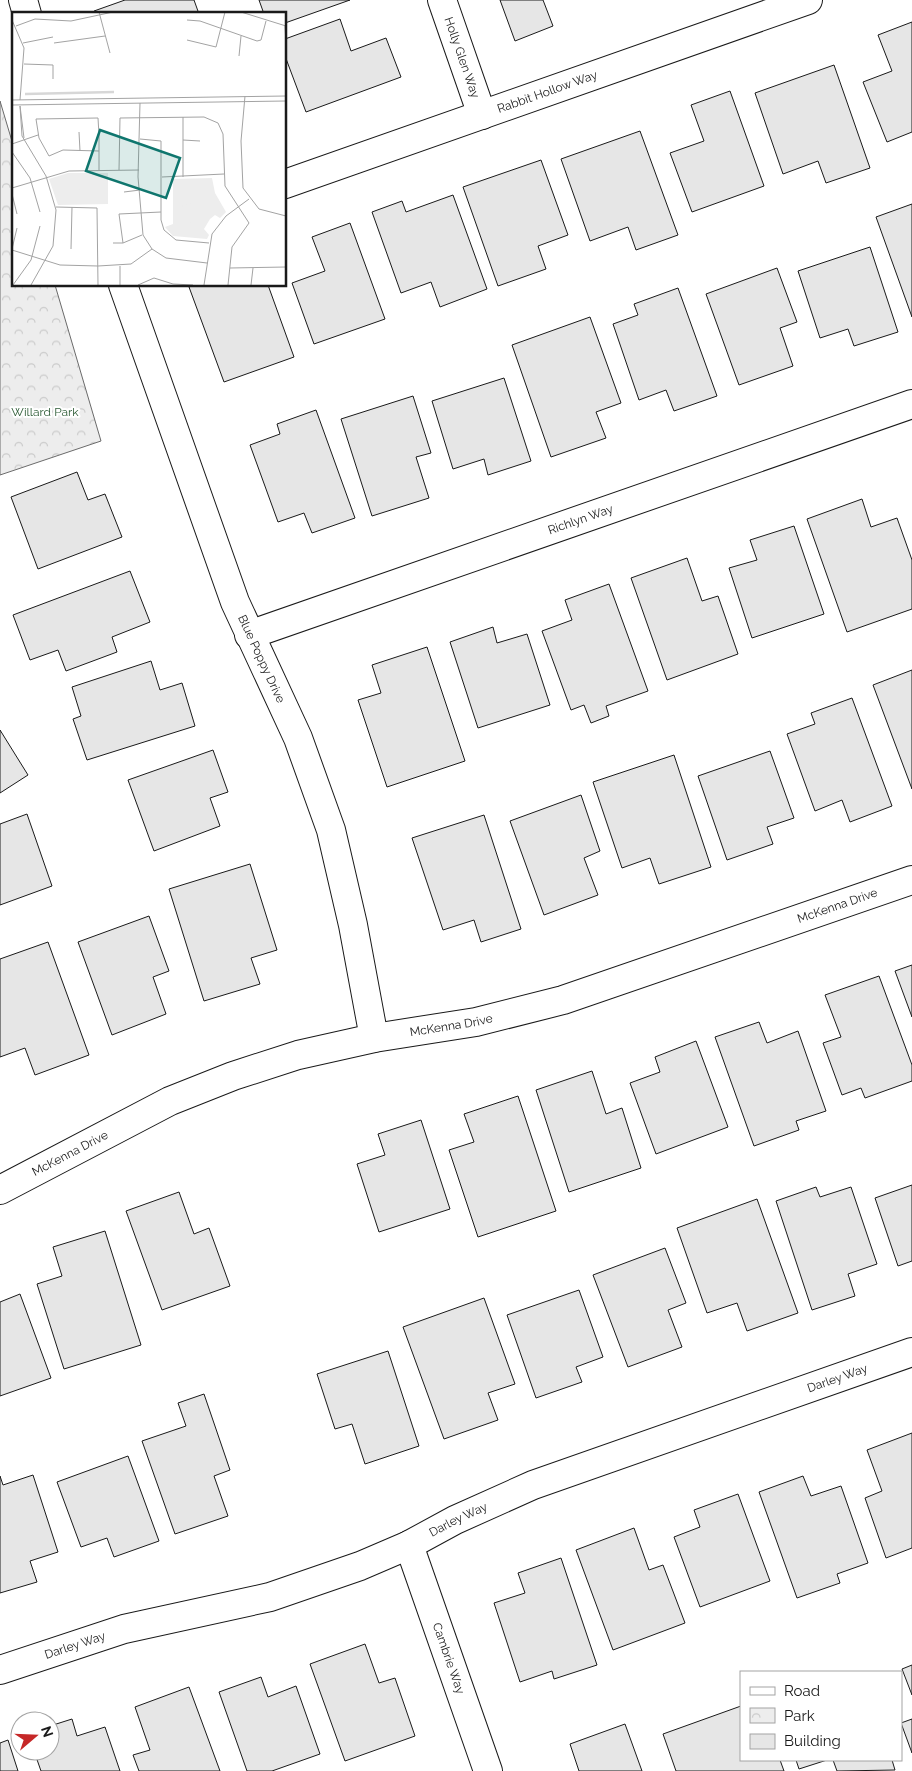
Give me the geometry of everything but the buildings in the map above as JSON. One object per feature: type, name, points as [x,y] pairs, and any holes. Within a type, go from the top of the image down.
[{"type":"street","points":[[23,0],[27,12]]},
{"type":"street","name":"Holly Glen Way","points":[[442,0],[482,115]]},
{"type":"street","name":"Rabbit Hollow Way","points":[[286,184],[808,0]]},
{"type":"street","name":"Blue Poppy Drive","points":[[123,286],[235,602],[298,738],[331,830],[354,925],[374,1038]]},
{"type":"street","name":"Richlyn Way","points":[[249,635],[912,404]]},
{"type":"street","name":"McKenna Drive","points":[[0,1190],[170,1101],[233,1076],[298,1056],[374,1038],[476,1022],[563,1000],[912,880]]},
{"type":"street","name":"Darley Way","points":[[0,1670],[124,1629],[270,1597],[360,1566],[409,1545],[455,1520],[533,1486],[912,1352]]},
{"type":"street","name":"Cambrie Way","points":[[409,1545],[488,1771]]},
{"type":"green space","name":"Willard Park","points":[[0,101],[12,141],[12,286],[55,286],[101,441],[0,475]]}]
